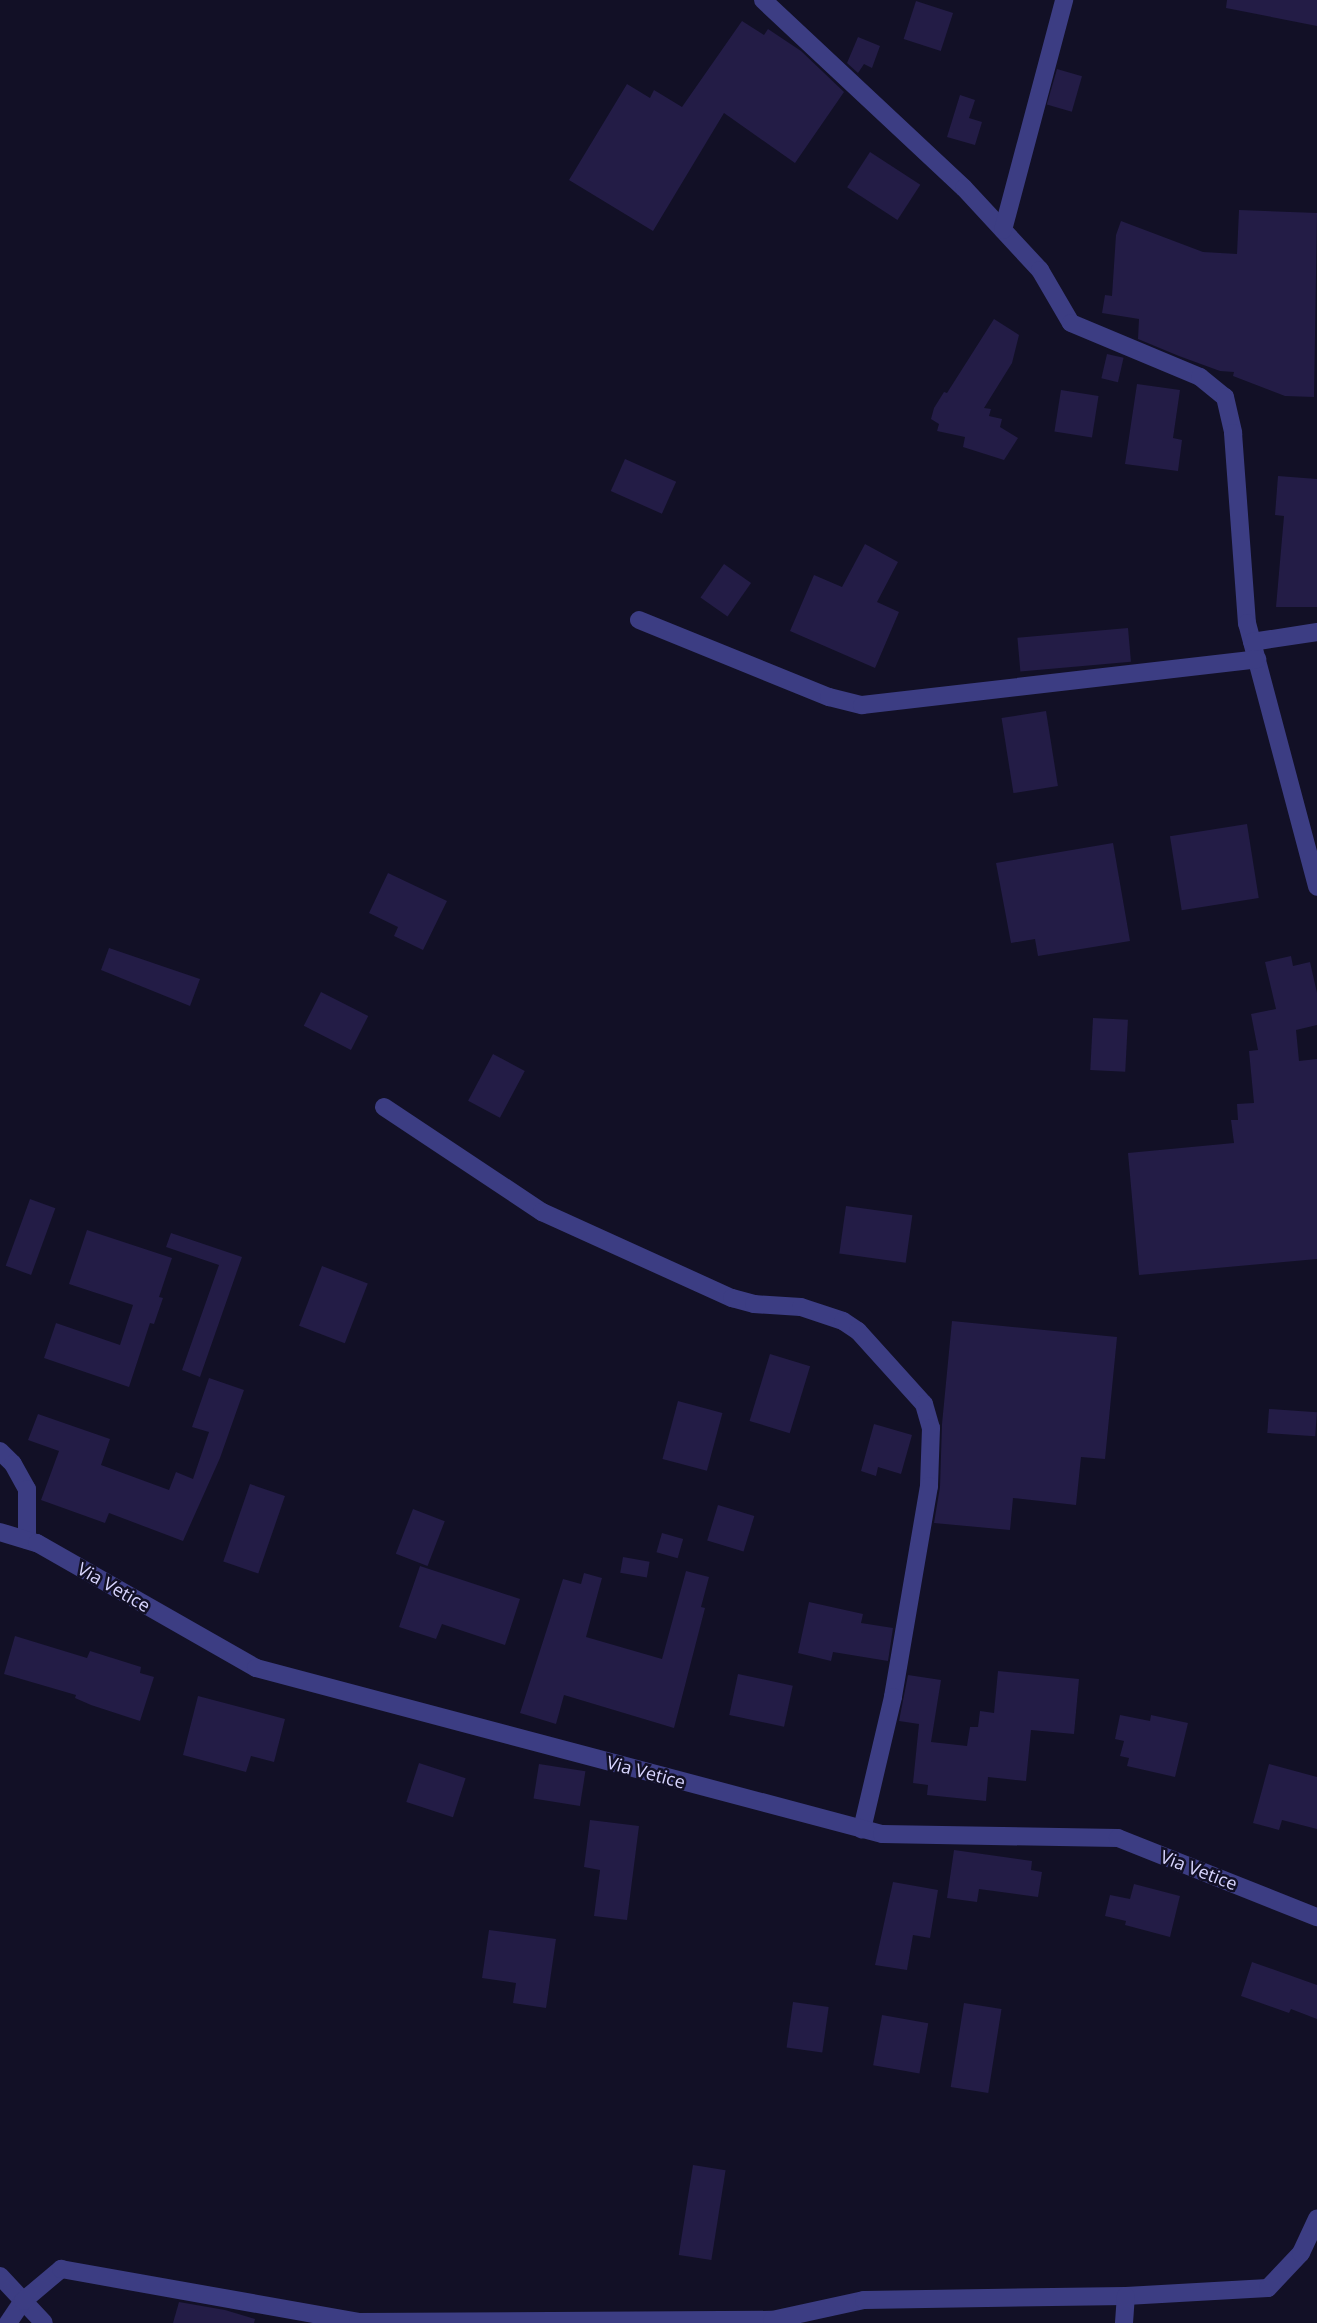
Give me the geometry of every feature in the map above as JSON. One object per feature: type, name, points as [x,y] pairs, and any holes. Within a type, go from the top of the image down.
[{"type":"street","points":[[763,0],[964,188],[1040,270],[1071,323],[1200,377],[1225,397],[1233,433],[1247,624],[1315,876]]},
{"type":"street","points":[[1003,230],[1064,0]]},
{"type":"street","points":[[639,620],[829,697],[862,705],[1255,650],[1317,632]]},
{"type":"street","points":[[384,1107],[542,1212],[732,1298],[754,1304],[801,1307],[843,1321],[859,1331],[924,1404],[931,1428],[929,1486],[893,1697],[862,1829]]},
{"type":"street","points":[[0,1451],[13,1464],[27,1489],[27,1541]]},
{"type":"street","name":"Via Vetice","points":[[0,1532],[37,1544],[256,1668],[882,1835],[1118,1838],[1317,1917]]},
{"type":"street","points":[[8,2323],[23,2301],[61,2269],[358,2322],[772,2320],[864,2300],[1126,2296],[1268,2288],[1301,2253],[1317,2219]]},
{"type":"street","points":[[0,2276],[44,2323]]},
{"type":"street","points":[[1124,2323],[1126,2296]]},
{"type":"building","points":[[1227,0],[1317,0],[1317,26],[1226,8]]},
{"type":"building","points":[[916,1],[953,13],[941,51],[904,39]]},
{"type":"building","points":[[742,21],[764,35],[768,29],[801,51],[844,92],[795,163],[724,113],[653,231],[569,180],[627,84],[650,98],[654,90],[682,107]]},
{"type":"building","points":[[858,37],[880,46],[872,68],[864,64],[858,73],[847,63]]},
{"type":"building","points":[[1057,69],[1082,76],[1072,112],[1047,105]]},
{"type":"building","points":[[960,95],[975,100],[969,118],[982,122],[975,145],[947,137]]},
{"type":"building","points":[[870,152],[920,185],[897,220],[847,187]]},
{"type":"building","points":[[1239,210],[1317,213],[1314,397],[1285,396],[1233,376],[1234,372],[1220,371],[1179,356],[1138,339],[1139,319],[1102,313],[1105,295],[1112,296],[1116,235],[1121,221],[1203,252],[1237,254]]},
{"type":"building","points":[[994,319],[1019,335],[1012,363],[984,408],[991,409],[989,416],[1002,419],[1000,427],[1018,438],[1004,460],[963,447],[965,437],[937,431],[939,424],[931,419],[944,392],[947,393]]},
{"type":"building","points":[[1107,354],[1124,358],[1118,382],[1101,378]]},
{"type":"building","points":[[1137,384],[1180,390],[1173,438],[1182,440],[1178,471],[1125,464]]},
{"type":"building","points":[[1061,390],[1099,396],[1092,437],[1054,431]]},
{"type":"building","points":[[625,459],[676,482],[662,514],[611,491]]},
{"type":"building","points":[[1278,476],[1317,479],[1317,607],[1276,607],[1284,516],[1275,515]]},
{"type":"building","points":[[865,544],[898,562],[877,602],[899,612],[875,668],[790,631],[814,575],[842,587]]},
{"type":"building","points":[[724,564],[751,583],[728,617],[700,598]]},
{"type":"building","points":[[1128,628],[1131,662],[1020,672],[1017,638]]},
{"type":"building","points":[[1046,711],[1058,786],[1013,793],[1002,718]]},
{"type":"building","points":[[1247,824],[1259,898],[1182,910],[1170,836]]},
{"type":"building","points":[[1113,843],[1130,941],[1038,956],[1035,939],[1011,943],[996,863]]},
{"type":"building","points":[[388,873],[447,901],[423,950],[394,936],[398,927],[369,913]]},
{"type":"building","points":[[109,948],[200,979],[190,1006],[101,970]]},
{"type":"building","points":[[1291,956],[1293,966],[1310,962],[1317,993],[1317,1025],[1296,1030],[1299,1061],[1317,1059],[1317,1259],[1139,1275],[1128,1153],[1234,1143],[1231,1120],[1238,1120],[1237,1104],[1254,1103],[1249,1051],[1258,1050],[1251,1014],[1276,1009],[1265,962]]},
{"type":"building","points":[[321,992],[368,1016],[351,1050],[304,1026]]},
{"type":"building","points":[[1093,1018],[1128,1020],[1125,1072],[1090,1070]]},
{"type":"building","points":[[493,1054],[525,1071],[500,1118],[468,1101]]},
{"type":"building","points":[[30,1199],[55,1208],[31,1275],[6,1266]]},
{"type":"building","points":[[846,1206],[912,1215],[906,1263],[839,1254]]},
{"type":"building","points":[[87,1230],[172,1258],[159,1297],[163,1298],[154,1324],[150,1323],[129,1387],[44,1358],[56,1323],[120,1345],[133,1305],[69,1284]]},
{"type":"building","points":[[171,1233],[242,1257],[200,1377],[182,1370],[219,1265],[166,1247]]},
{"type":"building","points":[[322,1266],[368,1284],[345,1343],[299,1326]]},
{"type":"building","points":[[952,1321],[1117,1337],[1105,1459],[1081,1457],[1076,1505],[1013,1498],[1010,1530],[934,1523],[940,1487],[942,1424]]},
{"type":"building","points":[[770,1354],[810,1366],[790,1433],[750,1421]]},
{"type":"building","points":[[209,1378],[244,1390],[220,1458],[183,1541],[109,1513],[105,1523],[41,1500],[59,1451],[28,1440],[38,1414],[110,1439],[101,1465],[169,1490],[176,1472],[193,1479],[209,1432],[192,1427]]},
{"type":"building","points":[[678,1401],[722,1413],[707,1471],[662,1459]]},
{"type":"building","points":[[1269,1409],[1317,1412],[1315,1436],[1267,1433]]},
{"type":"building","points":[[874,1424],[912,1435],[901,1474],[878,1467],[876,1476],[861,1471]]},
{"type":"building","points":[[250,1484],[285,1496],[258,1574],[223,1562]]},
{"type":"building","points":[[718,1505],[754,1516],[744,1551],[707,1540]]},
{"type":"building","points":[[413,1509],[445,1521],[428,1566],[396,1554]]},
{"type":"building","points":[[662,1533],[683,1539],[678,1558],[656,1552]]},
{"type":"building","points":[[623,1557],[650,1562],[647,1577],[620,1573]]},
{"type":"building","points":[[420,1566],[520,1599],[505,1645],[442,1624],[436,1639],[399,1627]]},
{"type":"building","points":[[686,1571],[709,1577],[701,1607],[705,1608],[674,1728],[564,1695],[556,1724],[520,1713],[563,1579],[581,1584],[584,1573],[602,1578],[586,1637],[662,1659]]},
{"type":"building","points":[[809,1602],[863,1614],[861,1623],[893,1628],[888,1661],[833,1652],[831,1661],[798,1653]]},
{"type":"building","points":[[15,1636],[87,1658],[90,1651],[141,1667],[140,1673],[154,1677],[140,1721],[91,1705],[75,1698],[76,1695],[4,1674]]},
{"type":"building","points":[[998,1671],[1079,1679],[1074,1734],[1031,1730],[1026,1781],[988,1777],[986,1801],[927,1795],[928,1785],[913,1783],[919,1724],[899,1721],[908,1675],[941,1680],[931,1742],[967,1746],[970,1727],[978,1727],[980,1711],[994,1713]]},
{"type":"building","points":[[738,1674],[793,1686],[784,1727],[729,1715]]},
{"type":"building","points":[[198,1696],[285,1719],[274,1762],[251,1756],[246,1772],[183,1755]]},
{"type":"building","points":[[1120,1715],[1150,1721],[1151,1715],[1188,1723],[1175,1777],[1127,1766],[1129,1758],[1120,1756],[1124,1741],[1115,1739]]},
{"type":"building","points":[[419,1763],[466,1778],[453,1817],[406,1802]]},
{"type":"building","points":[[539,1764],[585,1771],[580,1806],[534,1799]]},
{"type":"building","points":[[1269,1764],[1317,1777],[1317,1829],[1282,1820],[1279,1830],[1253,1823]]},
{"type":"building","points":[[590,1820],[639,1826],[627,1920],[594,1916],[600,1870],[584,1867]]},
{"type":"building","points":[[954,1850],[1032,1861],[1031,1870],[1042,1872],[1038,1897],[979,1889],[977,1902],[947,1898]]},
{"type":"building","points":[[893,1882],[938,1890],[930,1938],[913,1935],[907,1970],[875,1965]]},
{"type":"building","points":[[1134,1884],[1180,1896],[1170,1937],[1125,1925],[1126,1921],[1105,1916],[1110,1895],[1130,1899]]},
{"type":"building","points":[[489,1930],[556,1939],[546,2008],[513,2003],[516,1983],[482,1978]]},
{"type":"building","points":[[1252,1962],[1317,1985],[1317,2019],[1291,2009],[1289,2013],[1241,1996]]},
{"type":"building","points":[[793,2002],[829,2007],[822,2053],[787,2048]]},
{"type":"building","points":[[964,2003],[1002,2009],[988,2093],[951,2087]]},
{"type":"building","points":[[882,2015],[928,2023],[919,2073],[873,2065]]},
{"type":"building","points":[[693,2165],[726,2170],[711,2260],[679,2255]]},
{"type":"building","points":[[179,2302],[225,2310],[255,2319],[254,2323],[173,2323]]}]
